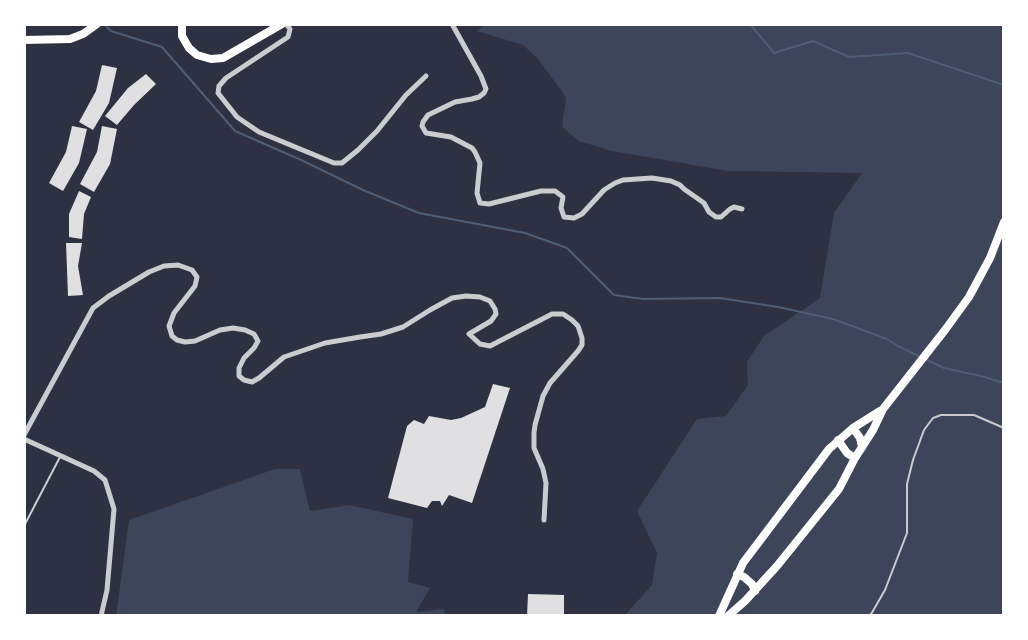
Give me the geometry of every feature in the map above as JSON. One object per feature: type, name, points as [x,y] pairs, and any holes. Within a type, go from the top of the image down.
[{"type":"main road","points":[[24,40],[70,39],[83,34],[97,24]]},
{"type":"main road","points":[[182,24],[182,36],[189,48],[197,55],[211,59],[223,58],[284,24]]},
{"type":"main road","points":[[728,616],[777,566],[838,489],[885,406],[969,297],[990,258],[1004,222]]},
{"type":"main road","points":[[719,616],[737,573],[829,450],[853,428],[868,420],[885,406]]},
{"type":"main road","points":[[853,428],[860,438],[862,447]]},
{"type":"main road","points":[[838,440],[847,453],[855,458]]},
{"type":"main road","points":[[737,573],[752,584],[755,591]]},
{"type":"main road","points":[[730,591],[745,601]]},
{"type":"street","points":[[284,24],[290,29],[288,37],[226,78],[219,86],[218,93],[222,101],[237,117],[259,132],[334,162],[342,163],[358,150],[377,131],[406,95],[426,76]]},
{"type":"street","points":[[452,24],[486,88],[484,93],[472,99],[455,102],[428,116],[422,126],[426,133],[456,139],[472,148],[480,163],[477,193],[482,204],[541,191],[555,191],[562,197],[561,208],[564,217],[574,218],[582,214],[604,190],[615,183],[623,180],[652,178],[680,185],[705,204],[709,212],[716,217],[721,217],[734,207],[742,209]]},
{"type":"street","points":[[101,616],[107,590],[114,509],[105,480],[94,471],[60,457],[24,437],[93,308],[149,272],[164,266],[178,265],[192,270],[197,277],[195,286],[174,314],[169,326],[172,336],[185,342],[195,341],[220,330],[233,328],[254,334],[258,341],[239,368],[239,376],[244,380],[252,381],[284,357],[326,343],[381,334],[403,327],[452,298],[480,297],[490,301],[496,314],[491,321],[469,334],[480,344],[490,346],[552,314],[564,314],[578,326],[582,345],[550,382],[543,396],[535,425],[534,447],[546,483],[544,520]]},
{"type":"lane","points":[[870,616],[885,590],[907,533],[908,484],[913,460],[924,430],[933,418],[941,415],[974,415],[1004,428]]},
{"type":"lane","points":[[24,526],[60,457]]},
{"type":"shaded area","points":[[485,24],[1004,24],[1004,616],[624,616],[652,585],[657,553],[637,511],[697,419],[726,416],[748,385],[747,362],[764,336],[820,298],[834,213],[862,173],[728,171],[612,151],[579,141],[562,127],[566,97],[538,59],[523,45],[477,31]]},
{"type":"shaded area","points":[[275,469],[300,469],[310,511],[349,505],[413,519],[408,582],[430,588],[416,612],[444,609],[445,616],[116,616],[129,520]]},
{"type":"building","points":[[102,65],[117,68],[109,103],[93,130],[79,122],[96,91]]},
{"type":"building","points":[[146,74],[156,84],[117,125],[105,116],[128,88]]},
{"type":"building","points":[[72,126],[87,129],[79,163],[63,191],[49,183],[66,152]]},
{"type":"building","points":[[102,126],[117,129],[110,164],[94,192],[80,184],[97,152]]},
{"type":"building","points":[[79,191],[91,197],[84,214],[82,239],[69,237],[69,214]]},
{"type":"building","points":[[66,243],[82,243],[78,266],[83,295],[68,296]]},
{"type":"building","points":[[493,384],[510,388],[472,503],[449,495],[442,506],[440,501],[432,501],[427,508],[388,498],[407,426],[414,420],[424,424],[429,416],[451,420],[461,418],[485,407]]},
{"type":"building","points":[[528,594],[564,595],[564,616],[527,616]]},
{"type":"waterway","points":[[750,24],[774,53],[813,41],[849,57],[908,53],[1004,85]]},
{"type":"waterway","points":[[106,26],[111,31],[162,47],[235,131],[419,213],[525,233],[567,248],[614,295],[643,299],[720,298],[833,319],[887,339],[944,368],[1004,383]]}]
